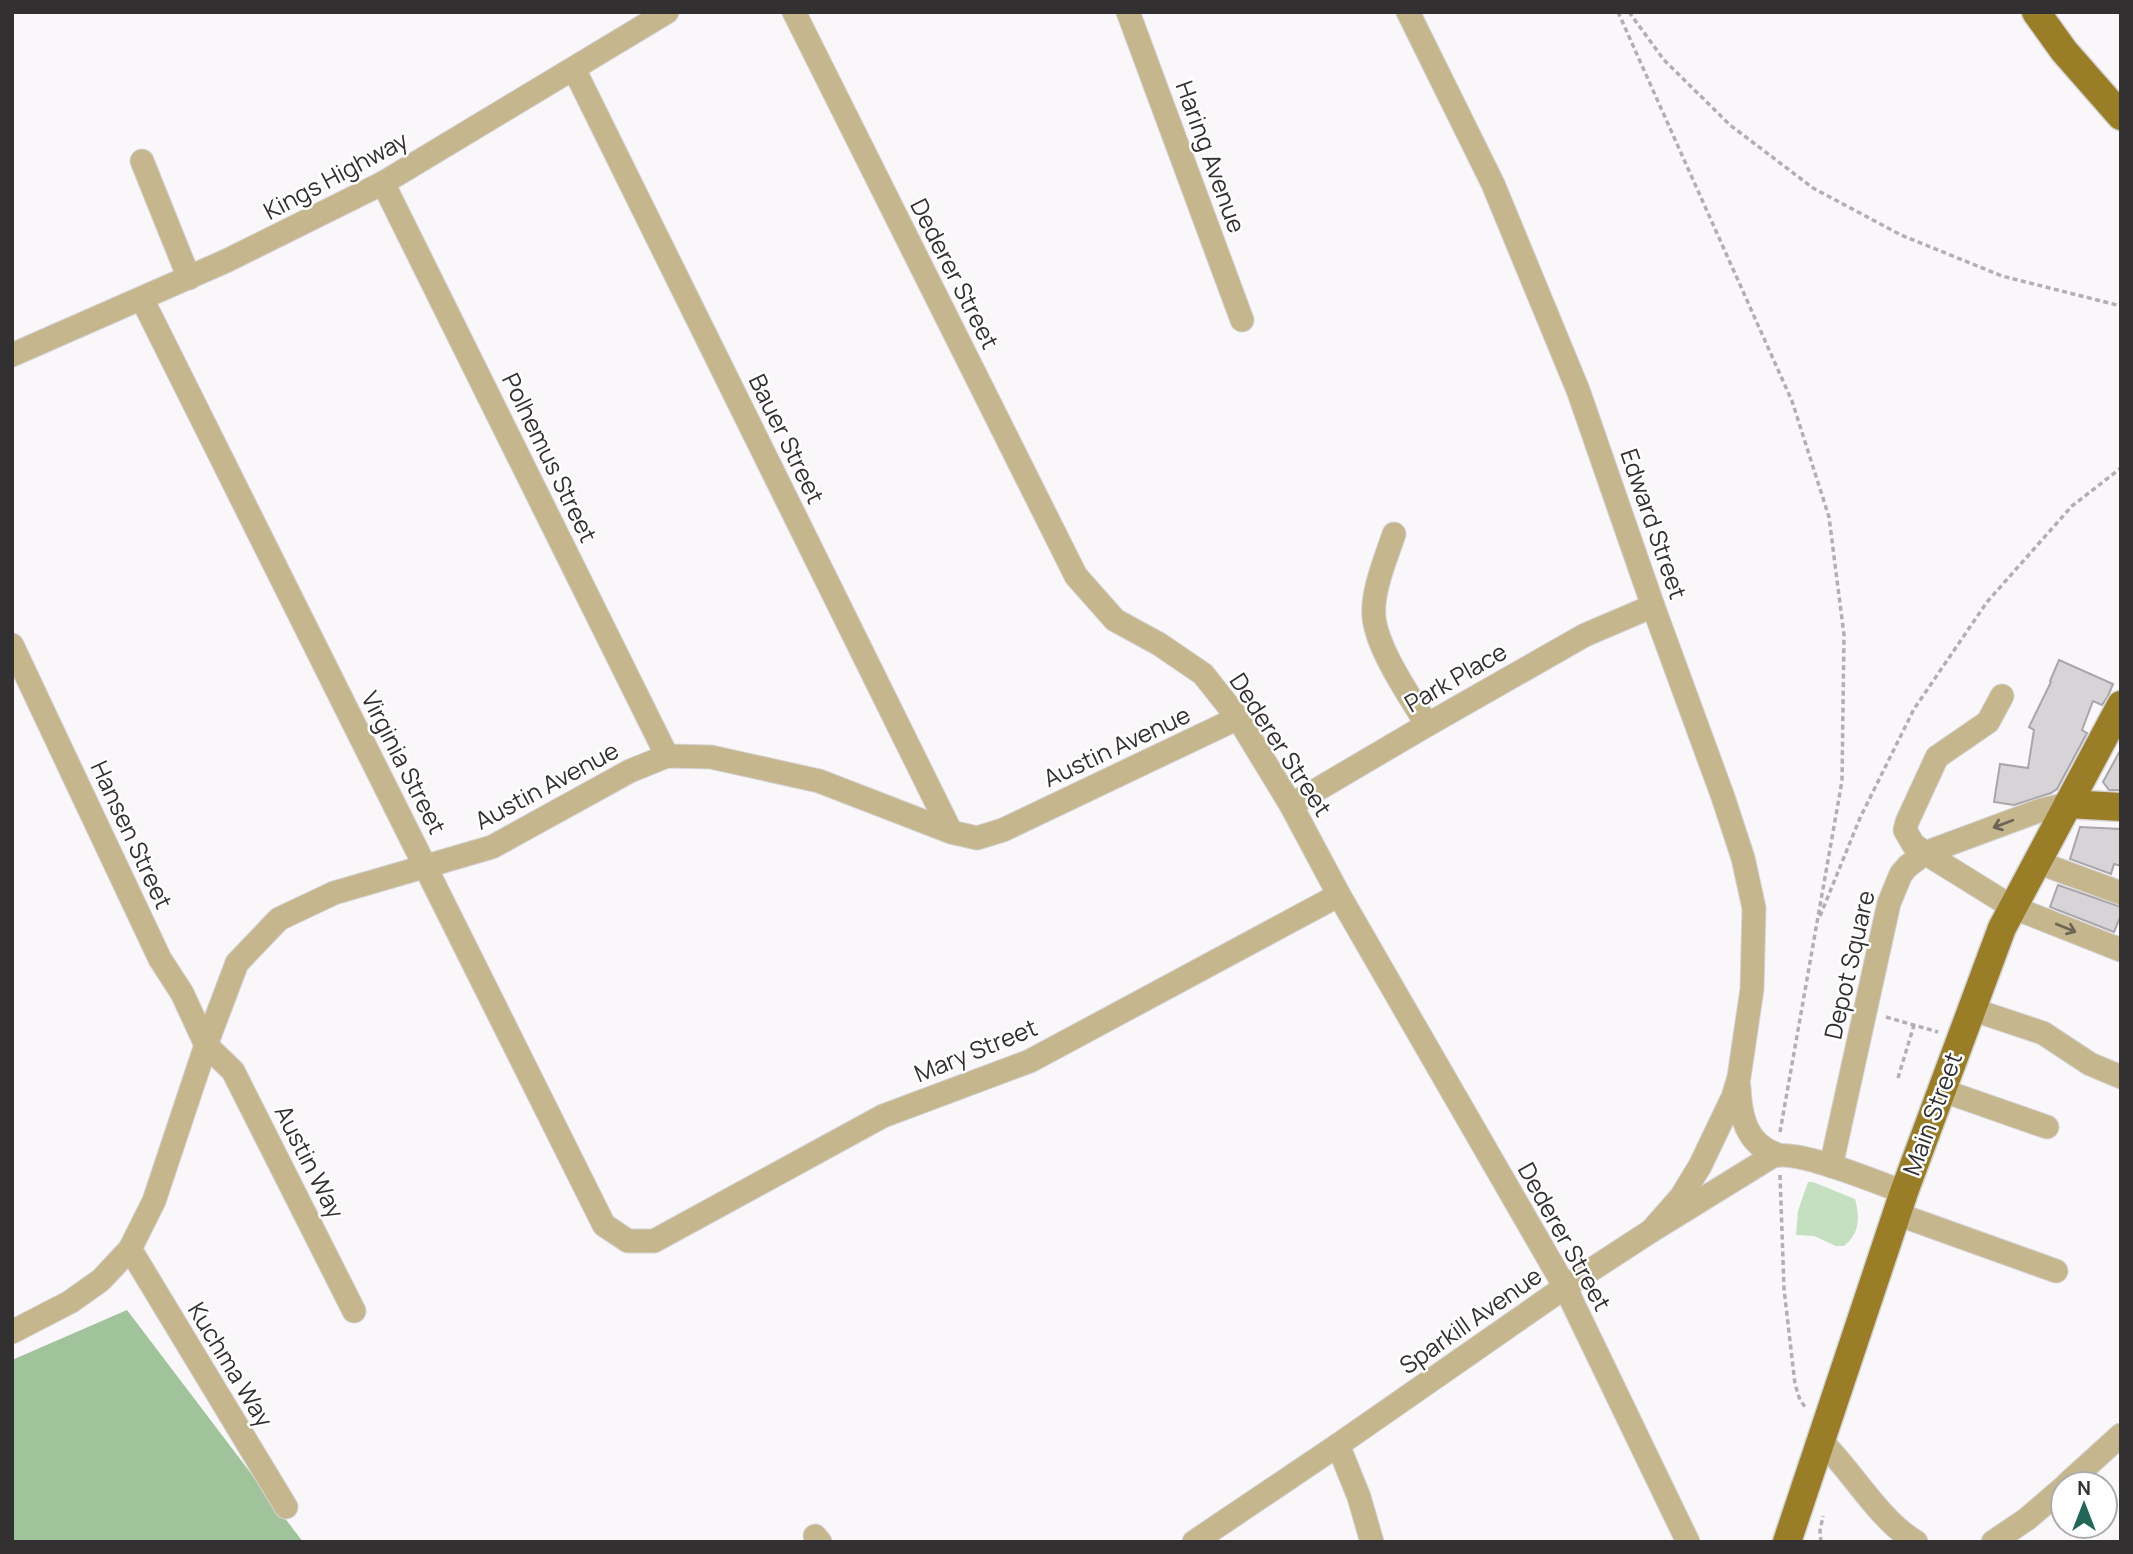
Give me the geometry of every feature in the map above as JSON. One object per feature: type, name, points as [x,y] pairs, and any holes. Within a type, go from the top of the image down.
[{"type":"main road","points":[[2036,12],[2064,51],[2121,116]]},
{"type":"main road","name":"Main Street","points":[[1787,1542],[1817,1428],[1971,1009],[2012,907],[2121,705]]},
{"type":"main road","points":[[2068,804],[2121,807]]},
{"type":"street","name":"Kings Highway","points":[[12,355],[189,278],[383,183],[667,12]]},
{"type":"street","name":"Dederer Street","points":[[794,12],[1076,576],[1115,620],[1159,643],[1203,674],[1238,718],[1291,805],[1339,895],[1565,1287],[1688,1542]]},
{"type":"street","name":"Haring Avenue","points":[[1128,12],[1242,320]]},
{"type":"street","name":"Edward Street","points":[[1408,12],[1493,184],[1573,377],[1743,858],[1754,908],[1752,989],[1739,1077]]},
{"type":"street","name":"Bauer Street","points":[[575,69],[951,832]]},
{"type":"street","points":[[142,161],[189,278]]},
{"type":"street","name":"Polhemus Street","points":[[383,183],[667,756]]},
{"type":"street","name":"Virginia Street","points":[[142,299],[604,1225],[628,1241]]},
{"type":"street","points":[[1394,534],[1378,580],[1374,618],[1383,648],[1427,724]]},
{"type":"street","name":"Park Place","points":[[1291,805],[1585,635],[1653,606]]},
{"type":"street","name":"Hansen Street","points":[[12,645],[160,959],[183,993],[206,1045]]},
{"type":"street","points":[[2002,696],[1988,722],[1937,757],[1905,830],[1913,844],[1925,853],[2012,907],[2121,950]]},
{"type":"street","name":"Austin Avenue","points":[[12,1332],[71,1302],[101,1280],[130,1249],[154,1201],[206,1045],[237,963],[279,919],[334,893],[492,847],[630,771],[667,756],[711,757],[819,781],[951,832],[977,838],[1003,830],[1238,718]]},
{"type":"street","name":"Depot Square","points":[[1831,1166],[1892,892],[1901,874],[1925,853],[2041,810],[2068,804]]},
{"type":"street","points":[[2036,862],[2121,893]]},
{"type":"street","name":"Mary Street","points":[[628,1241],[654,1241],[883,1116],[1030,1061],[1339,895]]},
{"type":"street","points":[[1971,1009],[2043,1032],[2090,1064],[2121,1076]]},
{"type":"street","name":"Austin Way","points":[[206,1045],[233,1071],[354,1311]]},
{"type":"street","points":[[1739,1077],[1745,1126],[1764,1148],[1831,1166],[1901,1203],[2056,1271]]},
{"type":"street","points":[[1651,1231],[1681,1197],[1700,1166],[1725,1116],[1739,1077]]},
{"type":"street","points":[[1941,1090],[2048,1127]]},
{"type":"street","name":"Sparkill Avenue","points":[[1194,1542],[1565,1287],[1651,1231],[1779,1154]]},
{"type":"street","name":"Kuchma Way","points":[[130,1249],[286,1507]]},
{"type":"street","points":[[1817,1428],[1892,1523],[1916,1542]]},
{"type":"street","points":[[2082,1470],[2121,1434]]},
{"type":"street","points":[[1338,1445],[1359,1497],[1371,1542]]},
{"type":"street","points":[[1993,1542],[2049,1500]]},
{"type":"path","points":[[1618,12],[1791,401],[1829,517],[1844,635],[1842,781],[1793,1050],[1779,1154],[1784,1289],[1795,1384],[1800,1400],[1817,1428]]},
{"type":"path","points":[[1629,12],[1664,60],[1730,125],[1813,188],[1901,234],[2002,276],[2121,306]]},
{"type":"path","points":[[1817,923],[1860,818],[1922,698],[1987,602],[2072,506],[2121,468]]},
{"type":"path","points":[[1886,1017],[1942,1034]]},
{"type":"path","points":[[1898,1078],[1914,1025]]},
{"type":"path","points":[[1820,1531],[1821,1542]]},
{"type":"green space","points":[[1808,1182],[1855,1199],[1858,1213],[1856,1230],[1844,1246],[1836,1246],[1814,1236],[1796,1235],[1798,1211]]},
{"type":"green space","points":[[127,1310],[303,1542],[12,1542],[12,1360]]},
{"type":"building","points":[[2059,660],[2113,684],[2108,696],[2102,705],[2093,701],[2082,730],[2087,733],[2057,789],[2014,805],[1994,802],[2000,764],[2028,768],[2034,730],[2029,727]]},
{"type":"building","points":[[2121,749],[2121,790],[2109,790],[2103,782]]},
{"type":"building","points":[[2080,827],[2121,829],[2121,866],[2114,864],[2111,874],[2070,859]]},
{"type":"building","points":[[2058,885],[2121,907],[2121,915],[2114,932],[2050,907]]}]
